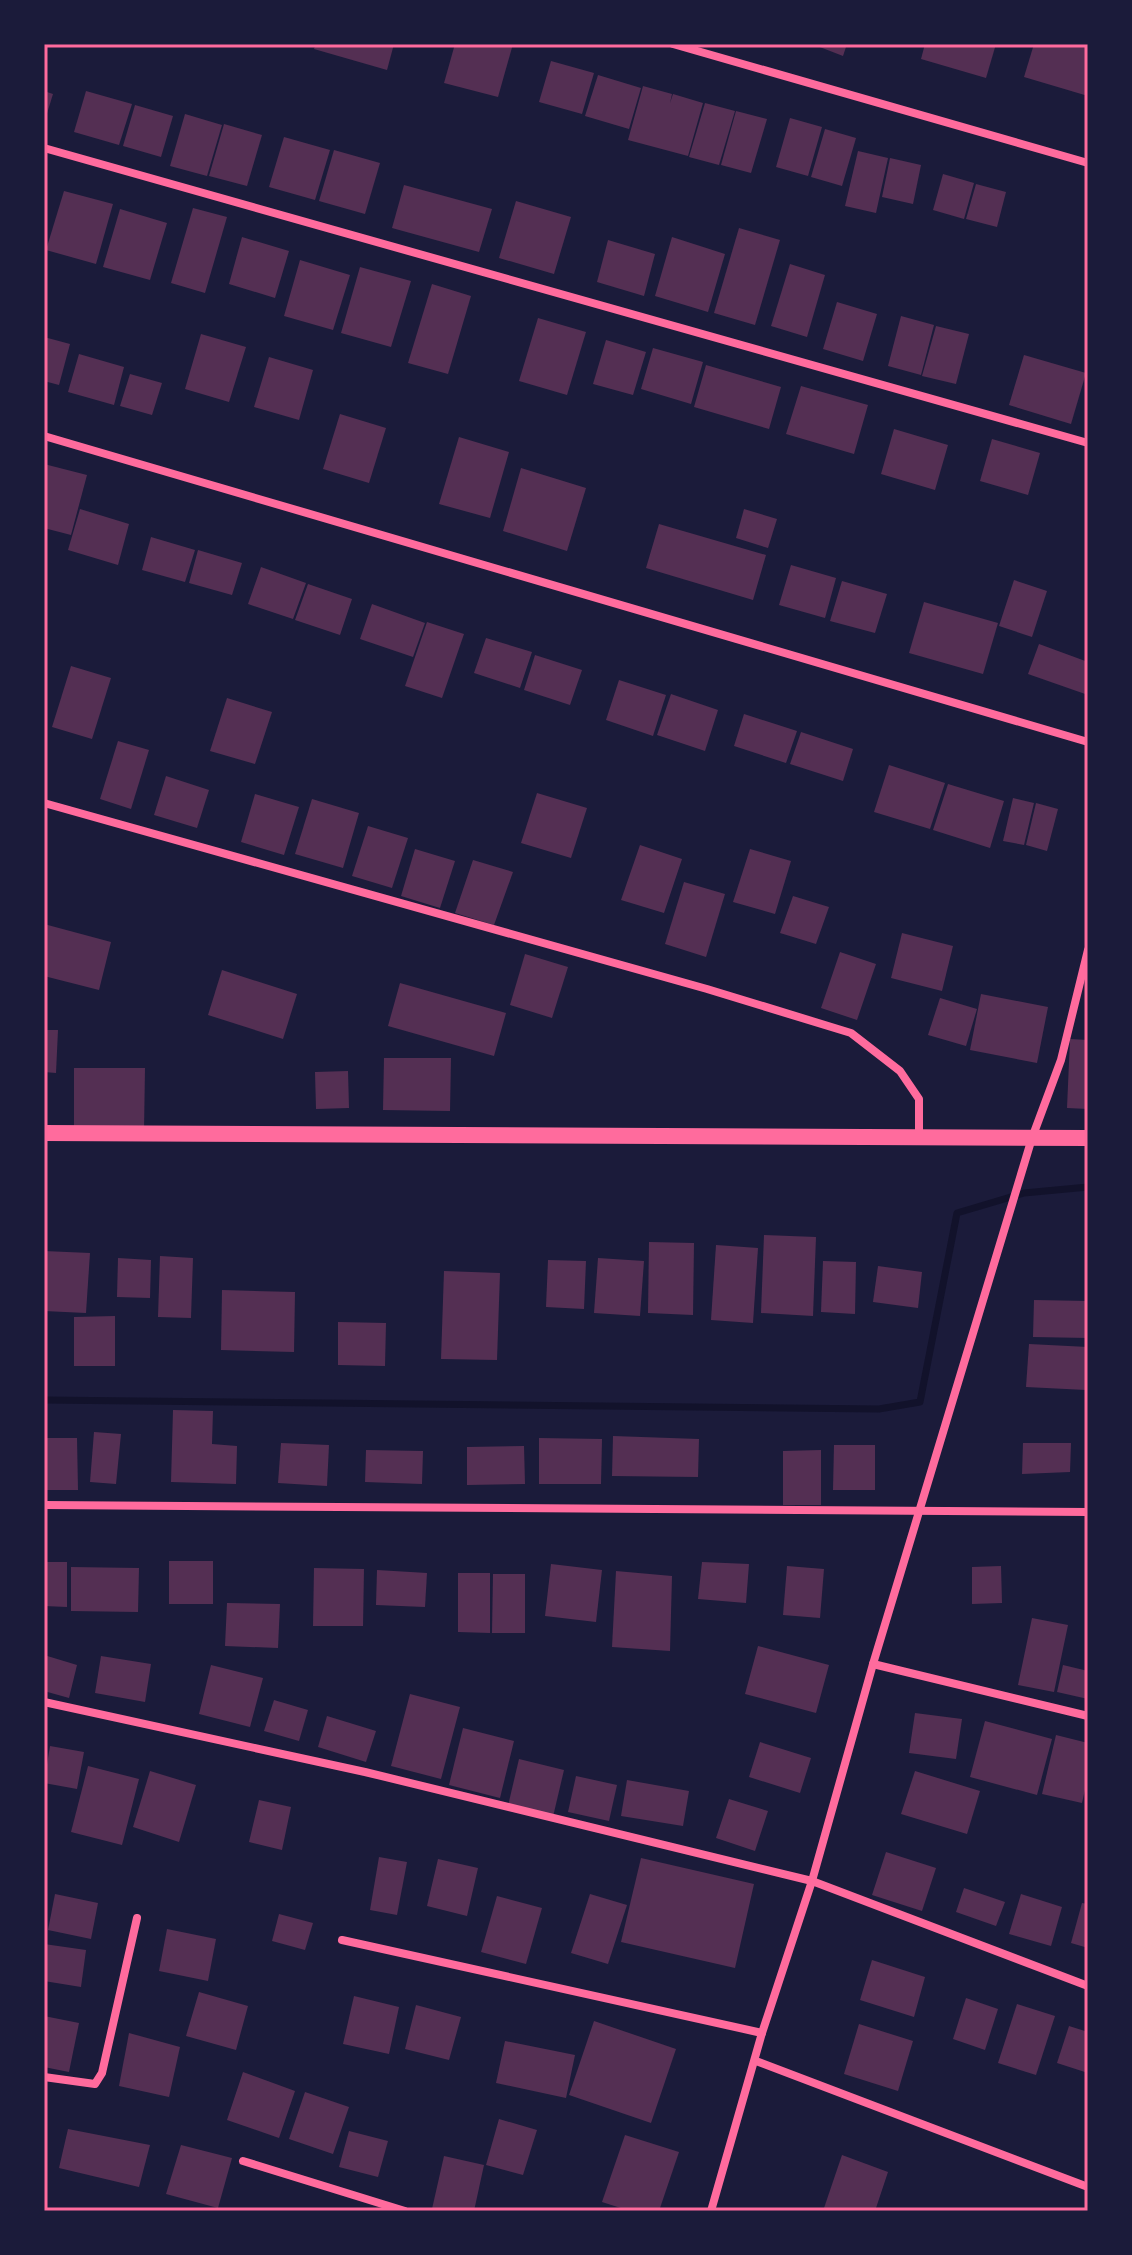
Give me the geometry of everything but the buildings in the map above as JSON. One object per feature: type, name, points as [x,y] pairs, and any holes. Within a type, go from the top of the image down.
[{"type":"main road","points":[[44,1133],[1088,1138]]},
{"type":"street","points":[[673,44],[1088,163]]},
{"type":"street","points":[[44,148],[1088,443]]},
{"type":"street","points":[[44,436],[1088,742]]},
{"type":"street","points":[[44,803],[707,989],[851,1033],[900,1071],[919,1099],[919,1137]]},
{"type":"street","points":[[711,2211],[1032,1138],[1061,1060],[1088,950]]},
{"type":"street","points":[[44,1505],[1088,1512]]},
{"type":"street","points":[[873,1664],[1088,1716]]},
{"type":"street","points":[[44,1702],[365,1772],[812,1881],[1088,1986]]},
{"type":"street","points":[[44,2077],[95,2084],[102,2073],[137,1918]]},
{"type":"street","points":[[342,1940],[762,2033]]},
{"type":"street","points":[[756,2061],[1088,2187]]},
{"type":"street","points":[[243,2161],[405,2211]]},
{"type":"waterway","points":[[44,1400],[879,1409],[920,1402],[957,1213],[1024,1193],[1088,1187]]}]
